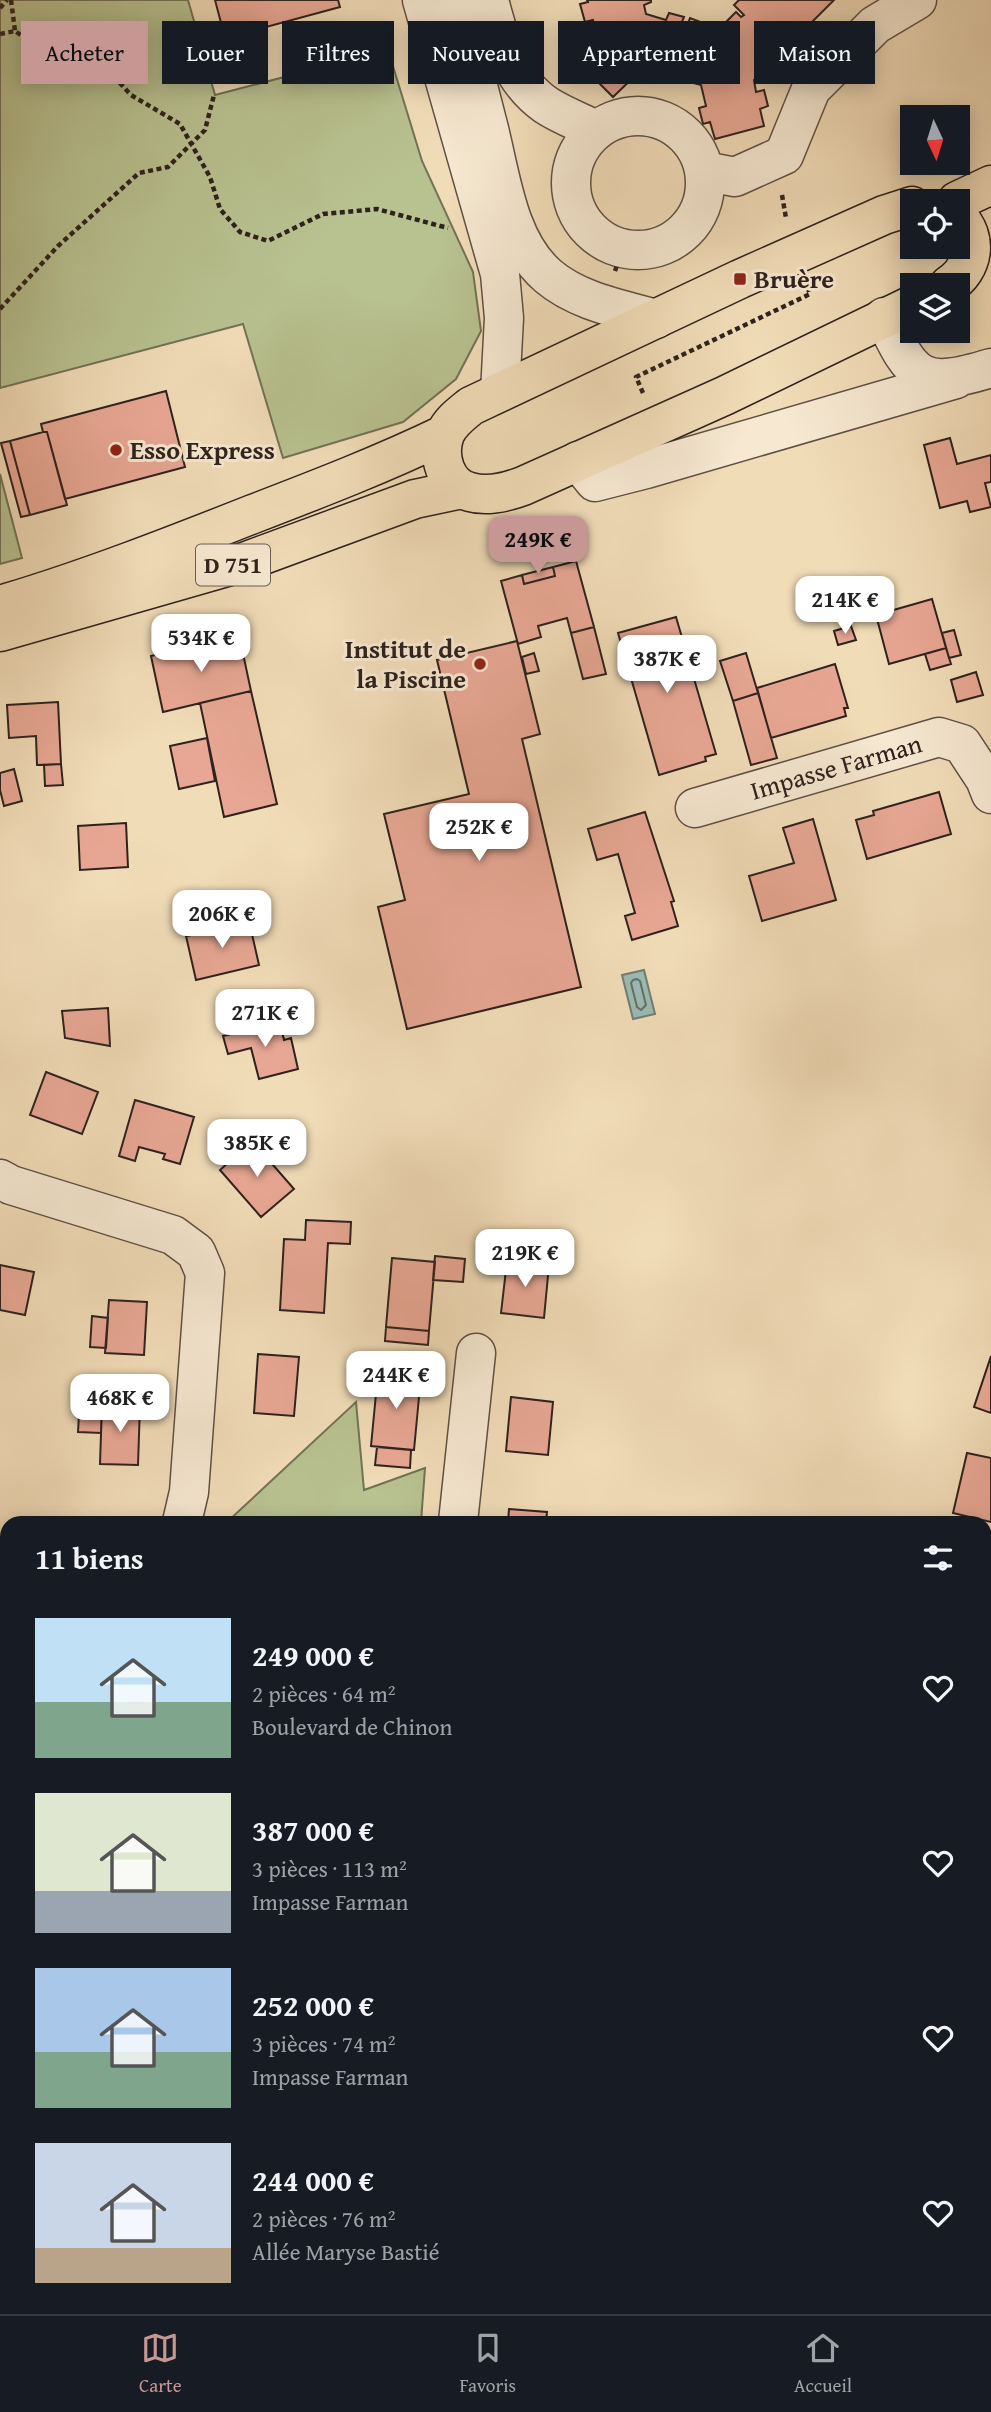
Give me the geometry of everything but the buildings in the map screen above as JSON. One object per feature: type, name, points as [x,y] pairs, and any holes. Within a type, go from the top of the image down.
[{"type":"main road","points":[[970,195],[991,185]]},
{"type":"main road","points":[[898,311],[724,396],[511,491],[478,494],[462,489],[445,469],[445,434],[459,415],[471,406],[656,319],[900,210]]},
{"type":"main road","name":"D 751","points":[[0,605],[54,589],[203,534],[396,458],[445,434]]},
{"type":"main road","name":"D 751","points":[[0,632],[244,562],[415,499],[462,489]]},
{"type":"street","points":[[422,0],[500,275],[504,318],[500,392]]},
{"type":"street","points":[[704,171],[735,177],[784,155],[811,89],[875,25],[917,0]]},
{"type":"street","points":[[468,3],[498,34],[516,74],[545,104],[596,130]]},
{"type":"street","points":[[468,3],[508,204],[526,249],[537,266],[572,291],[656,319]]},
{"type":"street","points":[[639,116],[672,125],[690,140],[701,160],[705,188],[700,209],[683,232],[659,247],[637,250],[616,247],[603,241],[582,221],[571,195],[570,180],[578,152],[596,130],[616,119],[639,116]]},
{"type":"street","points":[[898,311],[904,360],[910,365],[928,378],[974,374]]},
{"type":"street","points":[[578,461],[595,482],[974,374]]},
{"type":"street","name":"Impasse Farman","points":[[695,808],[939,737],[962,744],[985,779],[991,794]]},
{"type":"street","points":[[0,1180],[173,1235],[196,1252],[205,1273],[189,1492],[183,1516]]},
{"type":"street","points":[[459,1516],[476,1353]]},
{"type":"path","points":[[0,8],[9,0]]},
{"type":"path","points":[[9,0],[15,31],[49,55],[104,66],[131,95],[180,124],[210,177],[220,209],[240,232],[268,241],[323,214],[377,209],[490,239]]},
{"type":"path","points":[[0,34],[15,31]]},
{"type":"path","points":[[0,309],[58,246],[139,173],[168,167],[192,144],[205,130],[214,95]]},
{"type":"green space","points":[[0,0],[188,0],[194,21],[162,21],[162,84],[212,84],[215,95],[257,84],[268,84],[268,81],[282,78],[282,84],[394,84],[394,70],[422,161],[473,272],[481,331],[456,379],[403,422],[283,458],[243,324],[0,388]]},
{"type":"green space","points":[[0,474],[22,558],[0,564]]},
{"type":"green space","points":[[356,1402],[364,1490],[425,1468],[421,1516],[233,1516]]},
{"type":"water","points":[[644,970],[655,1014],[633,1019],[622,975]]},
{"type":"place","name":"Bruère","points":[[740,279]]},
{"type":"place","name":"Esso Express","points":[[116,450]]},
{"type":"place","name":"Institut de la Piscine","points":[[480,664]]}]
